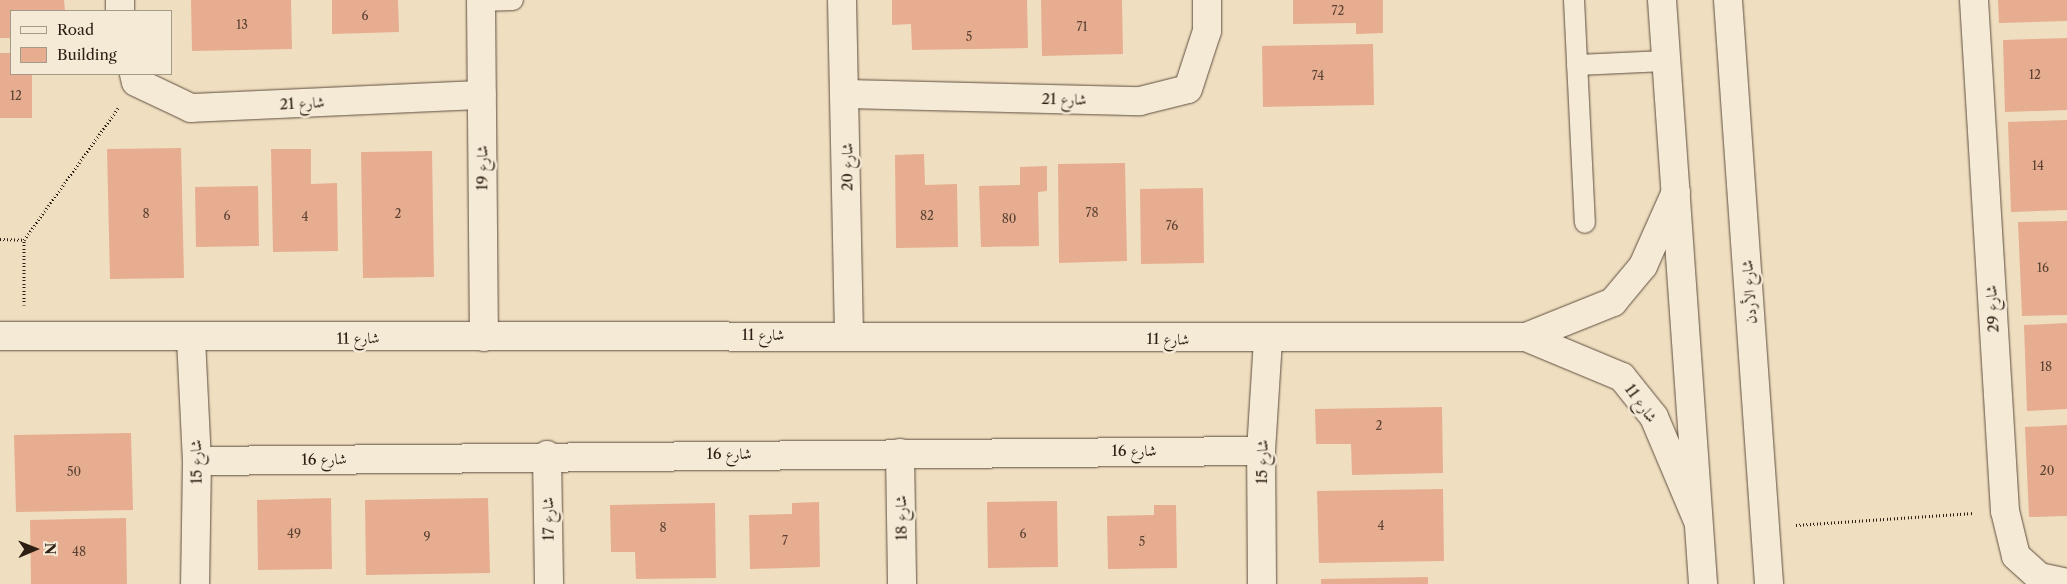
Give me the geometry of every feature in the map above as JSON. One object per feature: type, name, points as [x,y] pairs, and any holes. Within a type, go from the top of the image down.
[{"type":"street","name":"شارع 19","points":[[481,0],[484,336]]},
{"type":"street","name":"شارع 20","points":[[842,0],[847,94],[849,335]]},
{"type":"street","name":"شارع 21","points":[[847,94],[1140,101],[1188,89],[1207,31],[1207,0]]},
{"type":"street","points":[[1662,0],[1703,584]]},
{"type":"street","name":"شارع الأردن","points":[[1728,0],[1769,584]]},
{"type":"street","name":"شارع 29","points":[[1974,0],[2005,511],[2016,556],[2039,577],[2067,583]]},
{"type":"street","name":"شارع 21","points":[[135,78],[191,108],[482,95]]},
{"type":"street","name":"شارع 11","points":[[12,336],[190,339],[849,335],[1268,340],[1526,337],[1612,302],[1643,266],[1676,192]]},
{"type":"street","name":"شارع 11","points":[[1526,337],[1622,377],[1654,417],[1699,525]]},
{"type":"street","name":"شارع 15","points":[[190,339],[197,461],[195,584]]},
{"type":"street","name":"شارع 15","points":[[1262,584],[1261,451],[1268,340]]},
{"type":"street","name":"شارع 16","points":[[197,461],[547,455],[1261,451]]},
{"type":"street","name":"شارع 18","points":[[900,453],[902,584]]},
{"type":"street","name":"شارع 17","points":[[547,455],[549,584]]},
{"type":"lane","points":[[481,0],[513,0]]},
{"type":"lane","points":[[1574,0],[1585,223]]},
{"type":"lane","points":[[1577,65],[1666,61]]},
{"type":"path","points":[[12,336],[24,240],[135,78]]},
{"type":"path","points":[[0,239],[24,240]]},
{"type":"path","points":[[1766,527],[2005,511]]},
{"type":"building","points":[[0,0],[64,0],[65,10],[10,10],[10,38],[0,38]]},
{"type":"building","points":[[191,0],[291,0],[292,49],[192,51]]},
{"type":"building","points":[[332,0],[398,0],[399,32],[332,34]]},
{"type":"building","points":[[892,0],[1027,0],[1028,48],[912,50],[911,24],[892,25]]},
{"type":"building","points":[[1041,0],[1122,0],[1123,54],[1042,56]]},
{"type":"building","points":[[1293,0],[1383,0],[1383,33],[1356,34],[1356,23],[1293,24]]},
{"type":"building","points":[[1998,0],[2067,0],[2067,21],[1999,23]]},
{"type":"building","points":[[2067,38],[2067,110],[2005,112],[2003,40]]},
{"type":"building","points":[[1373,44],[1374,105],[1263,107],[1262,46]]},
{"type":"building","points":[[0,53],[10,53],[10,75],[32,75],[32,118],[0,118]]},
{"type":"building","points":[[2067,120],[2067,210],[2011,212],[2008,122]]},
{"type":"building","points":[[181,148],[184,278],[110,279],[107,149]]},
{"type":"building","points":[[271,149],[311,149],[311,184],[337,183],[338,251],[273,252]]},
{"type":"building","points":[[432,151],[434,277],[363,278],[361,152]]},
{"type":"building","points":[[924,154],[925,185],[957,184],[958,247],[896,248],[895,155]]},
{"type":"building","points":[[1125,163],[1127,261],[1059,263],[1058,164]]},
{"type":"building","points":[[1047,166],[1047,191],[1038,192],[1039,246],[981,247],[979,186],[1020,185],[1020,167]]},
{"type":"building","points":[[258,186],[259,246],[196,247],[195,187]]},
{"type":"building","points":[[1203,188],[1204,263],[1141,264],[1140,189]]},
{"type":"building","points":[[2067,221],[2067,315],[2022,316],[2018,222]]},
{"type":"building","points":[[2067,323],[2067,409],[2027,411],[2024,325]]},
{"type":"building","points":[[1442,407],[1443,473],[1352,475],[1351,444],[1316,444],[1315,409]]},
{"type":"building","points":[[2067,425],[2067,516],[2029,517],[2025,427]]},
{"type":"building","points":[[131,433],[133,510],[16,512],[14,435]]},
{"type":"building","points":[[1443,489],[1444,561],[1319,563],[1317,491]]},
{"type":"building","points":[[331,498],[332,569],[258,570],[257,500]]},
{"type":"building","points":[[488,498],[490,573],[366,575],[365,500]]},
{"type":"building","points":[[1057,501],[1058,567],[988,568],[987,502]]},
{"type":"building","points":[[819,502],[820,567],[750,569],[749,515],[792,514],[792,503]]},
{"type":"building","points":[[715,503],[716,578],[636,579],[635,552],[611,552],[610,505]]},
{"type":"building","points":[[1154,505],[1176,505],[1177,568],[1108,569],[1107,516],[1154,515]]},
{"type":"building","points":[[126,518],[127,584],[31,584],[30,520]]},
{"type":"building","points":[[1428,577],[1428,584],[1321,584],[1321,579]]}]
